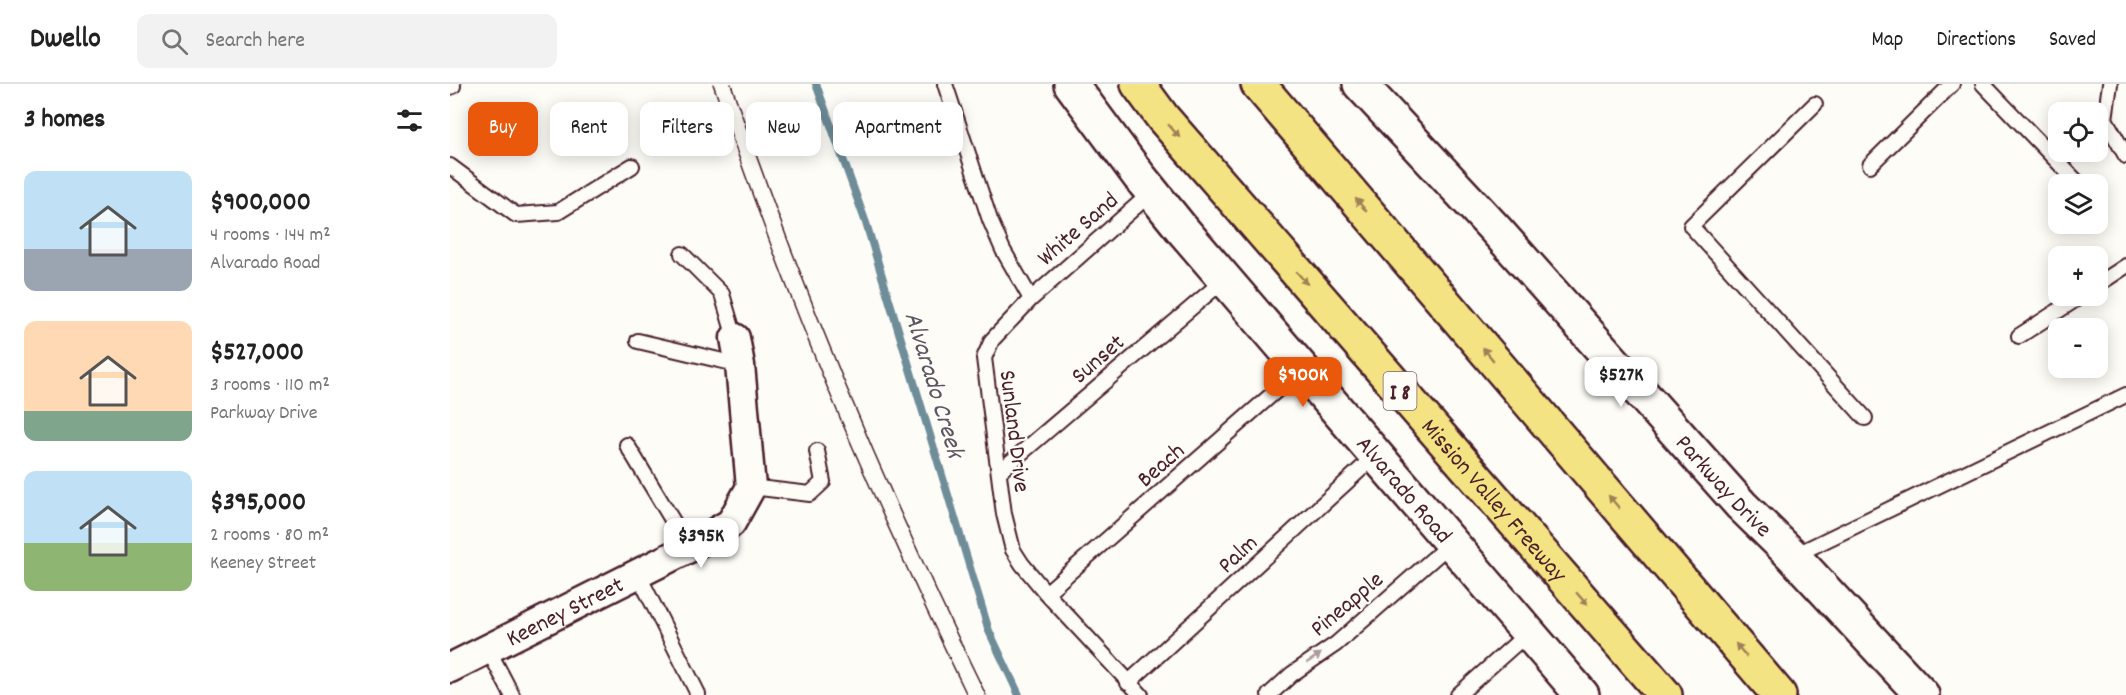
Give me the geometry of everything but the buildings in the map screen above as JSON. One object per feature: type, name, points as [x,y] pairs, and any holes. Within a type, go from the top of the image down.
[{"type":"highway","name":"Mission Valley Freeway","points":[[1138,84],[1162,118],[1665,695]]},
{"type":"highway","points":[[1258,84],[1779,695]]},
{"type":"street","name":"Alvarado Road","points":[[1071,84],[1152,192],[1582,695]]},
{"type":"street","name":"Parkway Drive","points":[[1360,84],[1496,230],[1742,505],[1793,555],[1922,695]]},
{"type":"street","points":[[738,351],[751,487]]},
{"type":"street","name":"Keeney Street","points":[[450,668],[690,548],[730,523],[751,487]]},
{"type":"lane","points":[[945,84],[990,220],[1003,250],[1031,298]]},
{"type":"lane","points":[[1870,165],[1952,84]]},
{"type":"lane","points":[[1983,84],[2069,174]]},
{"type":"lane","points":[[2110,84],[2105,120],[2126,156]]},
{"type":"lane","points":[[1815,104],[1691,226],[1866,418]]},
{"type":"lane","points":[[450,166],[516,215],[558,212],[632,166]]},
{"type":"lane","name":"White Sand","points":[[1031,298],[1152,192]]},
{"type":"lane","points":[[638,341],[738,351],[723,294],[682,254]]},
{"type":"lane","points":[[2108,278],[2126,266]]},
{"type":"lane","name":"Sunset","points":[[999,472],[1225,279]]},
{"type":"lane","name":"Sunland Drive","points":[[1031,298],[992,340],[984,358],[1004,514],[1013,550],[1046,593],[1141,695]]},
{"type":"lane","points":[[2019,336],[2066,306]]},
{"type":"lane","name":"Beach","points":[[1046,593],[1302,368]]},
{"type":"lane","points":[[1793,555],[2126,395]]},
{"type":"lane","points":[[627,445],[690,548]]},
{"type":"lane","points":[[751,487],[810,494],[823,482],[817,451]]},
{"type":"lane","name":"Palm","points":[[1128,683],[1376,455]]},
{"type":"lane","name":"Pineapple","points":[[1269,695],[1292,674],[1336,644],[1451,543]]},
{"type":"lane","points":[[638,574],[698,694]]},
{"type":"lane","points":[[1458,695],[1528,633]]},
{"type":"lane","points":[[488,649],[513,695]]},
{"type":"waterway","name":"Alvarado Creek","points":[[816,84],[866,223],[989,631],[1019,695]]},
{"type":"tram line","points":[[713,84],[771,244],[832,398],[897,547],[967,695]]},
{"type":"tram line","points":[[731,84],[788,240],[849,394],[915,545],[986,695]]}]
